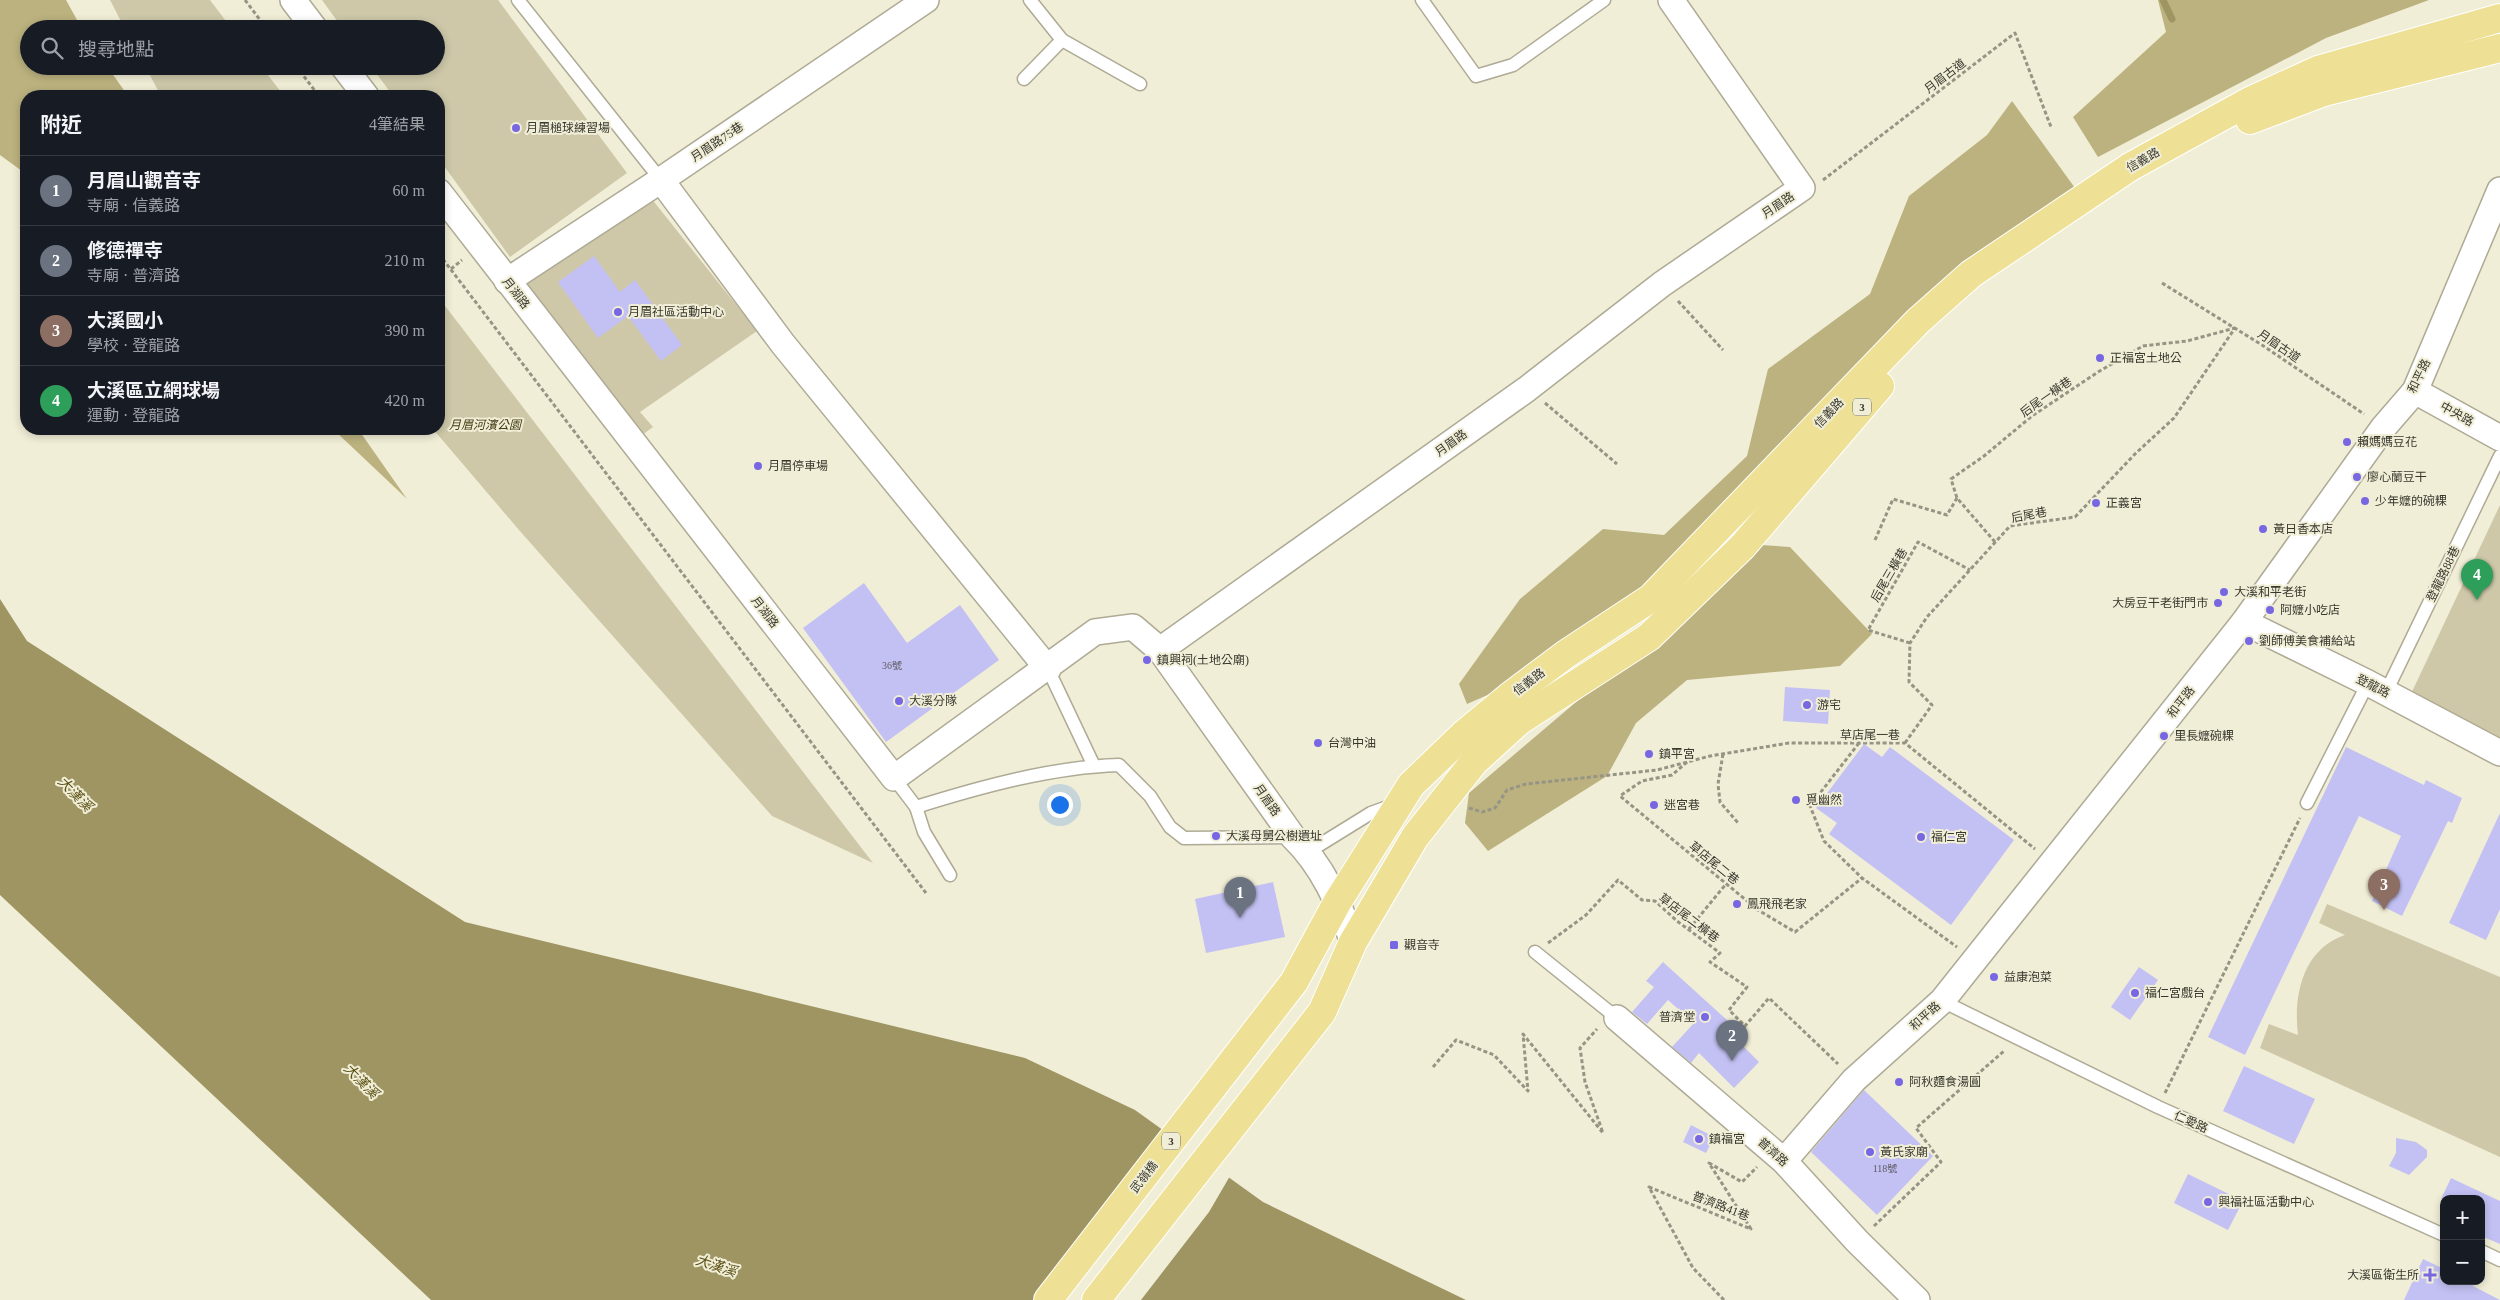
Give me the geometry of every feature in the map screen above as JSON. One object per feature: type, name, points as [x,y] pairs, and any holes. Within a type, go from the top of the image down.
[{"type":"main road","name":"信義路","points":[[1294,982],[1338,901],[1411,785],[1502,702],[1566,654],[1651,598],[1918,321],[1972,274],[2130,167],[2250,100],[2318,70],[2498,21]]},
{"type":"main road","name":"信義路","points":[[1096,1300],[1322,1012],[1353,942],[1415,837],[1474,762],[1519,721],[1649,637],[1742,547],[1899,364],[1973,294],[2144,180],[2257,116],[2324,92],[2500,48]]},
{"type":"main road","name":"武嶺橋","points":[[1048,1300],[1294,982]]},
{"type":"street","points":[[293,0],[308,20]]},
{"type":"street","name":"月眉路75巷","points":[[507,281],[661,180],[926,0]]},
{"type":"street","name":"月眉路","points":[[1353,942],[1338,901],[1301,844],[1160,650],[1527,389],[1662,284],[1802,188],[1671,0]]},
{"type":"street","points":[[350,75],[361,90]]},
{"type":"street","points":[[661,180],[783,344],[1048,669]]},
{"type":"street","name":"和平路","points":[[1784,1161],[1854,1080],[1942,1001],[2244,622],[2383,428],[2414,390],[2500,190]]},
{"type":"street","name":"月湖路","points":[[445,200],[894,778]]},
{"type":"street","name":"中央路","points":[[2414,390],[2500,438]]},
{"type":"street","name":"登龍路","points":[[2244,622],[2377,688],[2500,753]]},
{"type":"street","points":[[894,778],[1048,669],[1095,632],[1134,628],[1160,650]]},
{"type":"street","name":"普濟路","points":[[1614,1016],[1784,1161],[1857,1241],[1917,1300]]},
{"type":"lane","points":[[518,0],[661,180]]},
{"type":"lane","points":[[1030,0],[1062,40],[1140,84]]},
{"type":"lane","points":[[1422,0],[1476,76],[1513,65],[1604,0]]},
{"type":"lane","points":[[1024,79],[1062,40]]},
{"type":"lane","name":"登龍路88巷","points":[[2307,803],[2377,688],[2500,456]]},
{"type":"lane","points":[[1048,669],[1094,766]]},
{"type":"lane","points":[[916,807],[956,794],[1069,769],[1119,765],[1150,796],[1170,827],[1184,838],[1301,844],[1371,812],[1400,802]]},
{"type":"lane","points":[[894,778],[916,807],[924,832],[950,875]]},
{"type":"lane","points":[[1536,952],[1614,1016]]},
{"type":"lane","name":"仁愛路","points":[[1942,1001],[2019,1037],[2158,1107],[2440,1232]]},
{"type":"lane","points":[[2485,1253],[2500,1260]]},
{"type":"path","points":[[246,0],[260,20]]},
{"type":"path","name":"月眉古道","points":[[1802,188],[1820,182],[2016,33],[2051,127]]},
{"type":"path","points":[[303,75],[314,90]]},
{"type":"path","points":[[445,262],[926,892]]},
{"type":"path","name":"月眉古道","points":[[2162,283],[2235,328],[2383,428]]},
{"type":"path","points":[[1662,284],[1724,350]]},
{"type":"path","name":"后尾一橫巷","points":[[1958,498],[1951,479],[1984,456],[2032,416],[2098,372],[2143,346],[2187,341],[2235,328]]},
{"type":"path","name":"后尾巷","points":[[1910,643],[1927,617],[2010,526],[2074,518],[2136,452],[2174,418],[2235,328]]},
{"type":"path","points":[[1527,389],[1617,464]]},
{"type":"path","points":[[1875,540],[1894,499],[1947,515],[1958,498],[1994,542]]},
{"type":"path","name":"后尾三橫巷","points":[[1910,643],[1868,630],[1918,542],[1970,570]]},
{"type":"path","points":[[1905,743],[1932,705],[1909,682],[1910,643]]},
{"type":"path","name":"草店尾一巷","points":[[1461,806],[1482,812],[1495,808],[1507,790],[1526,784],[1657,770],[1724,754],[1789,743],[1905,743],[2053,863]]},
{"type":"path","points":[[1859,743],[1810,806],[1824,841],[1862,878],[1974,959]]},
{"type":"path","points":[[1724,754],[1718,784],[1720,802],[1739,824]]},
{"type":"path","name":"草店尾二巷","points":[[1687,762],[1672,775],[1642,781],[1620,796],[1758,910],[1796,932],[1862,878]]},
{"type":"path","points":[[2158,1107],[2307,803]]},
{"type":"path","name":"草店尾二橫巷","points":[[1536,952],[1586,915],[1618,880],[1642,900],[1655,901],[1720,953],[1710,962],[1747,987],[1729,1010],[1745,1026],[1769,998],[1854,1080]]},
{"type":"path","points":[[1688,929],[1726,884]]},
{"type":"path","points":[[1433,1066],[1456,1040],[1494,1055],[1528,1091],[1523,1034],[1604,1133],[1585,1082],[1580,1048],[1614,1016]]},
{"type":"path","points":[[1857,1241],[1941,1162],[1916,1128],[2019,1037]]},
{"type":"path","name":"普濟路41巷","points":[[1724,1300],[1693,1268],[1650,1187],[1751,1229],[1709,1163],[1742,1182],[1758,1166],[1784,1161]]},
{"type":"green space","points":[[110,0],[210,0],[225,20],[120,20]]},
{"type":"green space","name":"月眉槌球練習場","points":[[322,0],[498,0],[627,173],[510,257],[445,167],[445,90],[389,90],[378,75],[445,75],[445,20],[336,20]]},
{"type":"green space","points":[[150,75],[268,75],[279,90],[158,90]]},
{"type":"green space","points":[[643,188],[757,331],[640,412],[653,427],[635,440],[510,282]]},
{"type":"green space","name":"月眉河濱公園","points":[[445,306],[873,863],[772,816],[519,530],[438,435],[445,435]]},
{"type":"green space","points":[[2500,505],[2500,739],[2410,696]]},
{"type":"green space","points":[[2327,904],[2500,977],[2500,1157],[2260,1048],[2269,1024],[2298,1035],[2297,1004],[2304,975],[2310,962],[2319,951],[2345,935],[2319,923]]},
{"type":"shaded area","points":[[0,0],[66,0],[77,20],[20,20],[20,75],[113,75],[124,90],[20,90],[20,170],[0,155]]},
{"type":"shaded area","points":[[2158,0],[2429,0],[2326,38],[2098,157],[2073,117],[2166,32]]},
{"type":"shaded area","points":[[2012,101],[2075,188],[1639,593],[1508,686],[1467,704],[1459,684],[1520,599],[1603,529],[1664,535],[1747,456],[1768,369],[1870,294],[1909,196],[1987,135]]},
{"type":"shaded area","points":[[339,435],[362,435],[407,499]]},
{"type":"shaded area","points":[[1761,545],[1790,547],[1872,634],[1840,666],[1687,680],[1636,723],[1607,776],[1488,851],[1465,823],[1469,793]]},
{"type":"water","name":"大漢溪","points":[[0,599],[27,641],[465,922],[1025,1058],[1135,1110],[1263,1202],[1466,1300],[431,1300],[0,895]]},
{"type":"pier","points":[[1167,1130],[1230,1176],[1209,1212],[1141,1300],[1036,1300]]},
{"type":"building","name":"月眉社區活動中心","points":[[594,256],[620,292],[635,280],[682,345],[661,361],[628,316],[598,338],[558,282]]},
{"type":"building","name":"大溪分隊","points":[[864,583],[907,643],[960,605],[999,660],[886,742],[803,628]]},
{"type":"building","name":"游宅","points":[[1785,687],[1830,690],[1828,724],[1783,721]]},
{"type":"building","name":"福仁宮","points":[[1864,744],[1882,757],[1890,747],[2014,840],[1951,925],[1829,834],[1837,823],[1816,808]]},
{"type":"building","points":[[2346,747],[2424,785],[2426,780],[2462,798],[2452,823],[2448,821],[2402,916],[2372,901],[2401,836],[2359,816],[2245,1055],[2208,1037]]},
{"type":"building","points":[[2500,813],[2500,909],[2486,940],[2449,923]]},
{"type":"building","points":[[1273,882],[1285,937],[1206,953],[1195,899]]},
{"type":"building","name":"普濟堂","points":[[1663,962],[1728,1021],[1723,1026],[1759,1062],[1734,1088],[1699,1053],[1691,1063],[1672,1047],[1694,1023],[1668,1000],[1647,1024],[1632,1012],[1654,987],[1646,981]]},
{"type":"building","name":"福仁宮戲台","points":[[2139,967],[2158,980],[2130,1020],[2111,1007]]},
{"type":"building","points":[[2244,1066],[2315,1099],[2294,1144],[2223,1111]]},
{"type":"building","name":"黃氏家廟","points":[[1864,1090],[1933,1156],[1877,1215],[1811,1152]]},
{"type":"building","name":"鎮福宮","points":[[1691,1125],[1714,1137],[1706,1153],[1683,1142]]},
{"type":"building","points":[[2396,1138],[2416,1142],[2427,1150],[2427,1157],[2409,1175],[2389,1166],[2396,1153]]},
{"type":"building","name":"興福社區活動中心","points":[[2188,1174],[2243,1201],[2228,1230],[2174,1203]]},
{"type":"building","points":[[2451,1178],[2500,1201],[2500,1244],[2485,1238],[2485,1195],[2443,1195]]},
{"type":"building","name":"大溪區衛生所","points":[[2423,1259],[2440,1267],[2440,1285],[2473,1285],[2500,1300],[2404,1300]]},
{"type":"waterway","points":[[2163,0],[2172,19]]},
{"type":"place","name":"月眉槌球練習場","points":[[516,128]]},
{"type":"place","name":"月眉社區活動中心","points":[[618,312]]},
{"type":"place","name":"正福宮土地公","points":[[2100,358]]},
{"type":"place","name":"賴媽媽豆花","points":[[2347,442]]},
{"type":"place","name":"月眉停車場","points":[[758,466]]},
{"type":"place","name":"廖心蘭豆干","points":[[2357,477]]},
{"type":"place","name":"少年嬤的碗粿","points":[[2365,501]]},
{"type":"place","name":"正義宮","points":[[2096,503]]},
{"type":"place","name":"黃日香本店","points":[[2263,529]]},
{"type":"place","name":"大溪和平老街","points":[[2224,592]]},
{"type":"place","name":"大溪區立網球場","points":[[2477,600]]},
{"type":"place","name":"大房豆干老街門市","points":[[2218,603]]},
{"type":"place","name":"阿嬤小吃店","points":[[2270,610]]},
{"type":"place","name":"劉師傅美食補給站","points":[[2249,641]]},
{"type":"place","name":"鎮興祠(土地公廟)","points":[[1147,660]]},
{"type":"place","name":"大溪分隊","points":[[899,701]]},
{"type":"place","name":"游宅","points":[[1807,705]]},
{"type":"place","name":"里長嬤碗粿","points":[[2164,736]]},
{"type":"place","name":"台灣中油","points":[[1318,743]]},
{"type":"place","name":"鎮平宮","points":[[1649,754]]},
{"type":"place","name":"覓幽然","points":[[1796,800]]},
{"type":"place","name":"迷宮巷","points":[[1654,805]]},
{"type":"place","name":"大溪母舅公樹遺址","points":[[1216,836]]},
{"type":"place","name":"福仁宮","points":[[1921,837]]},
{"type":"place","name":"鳳飛飛老家","points":[[1737,904]]},
{"type":"place","name":"大溪國小","points":[[2384,910]]},
{"type":"place","name":"月眉山觀音寺","points":[[1240,918]]},
{"type":"place","name":"觀音寺","points":[[1394,945]]},
{"type":"place","name":"益康泡菜","points":[[1994,977]]},
{"type":"place","name":"福仁宮戲台","points":[[2135,993]]},
{"type":"place","name":"普濟堂","points":[[1705,1017]]},
{"type":"place","name":"修德禪寺","points":[[1732,1061]]},
{"type":"place","name":"阿秋麵食湯圓","points":[[1899,1082]]},
{"type":"place","name":"鎮福宮","points":[[1699,1139]]},
{"type":"place","name":"黃氏家廟","points":[[1870,1152]]},
{"type":"place","name":"興福社區活動中心","points":[[2208,1202]]},
{"type":"place","name":"大溪區衛生所","points":[[2430,1275]]}]
